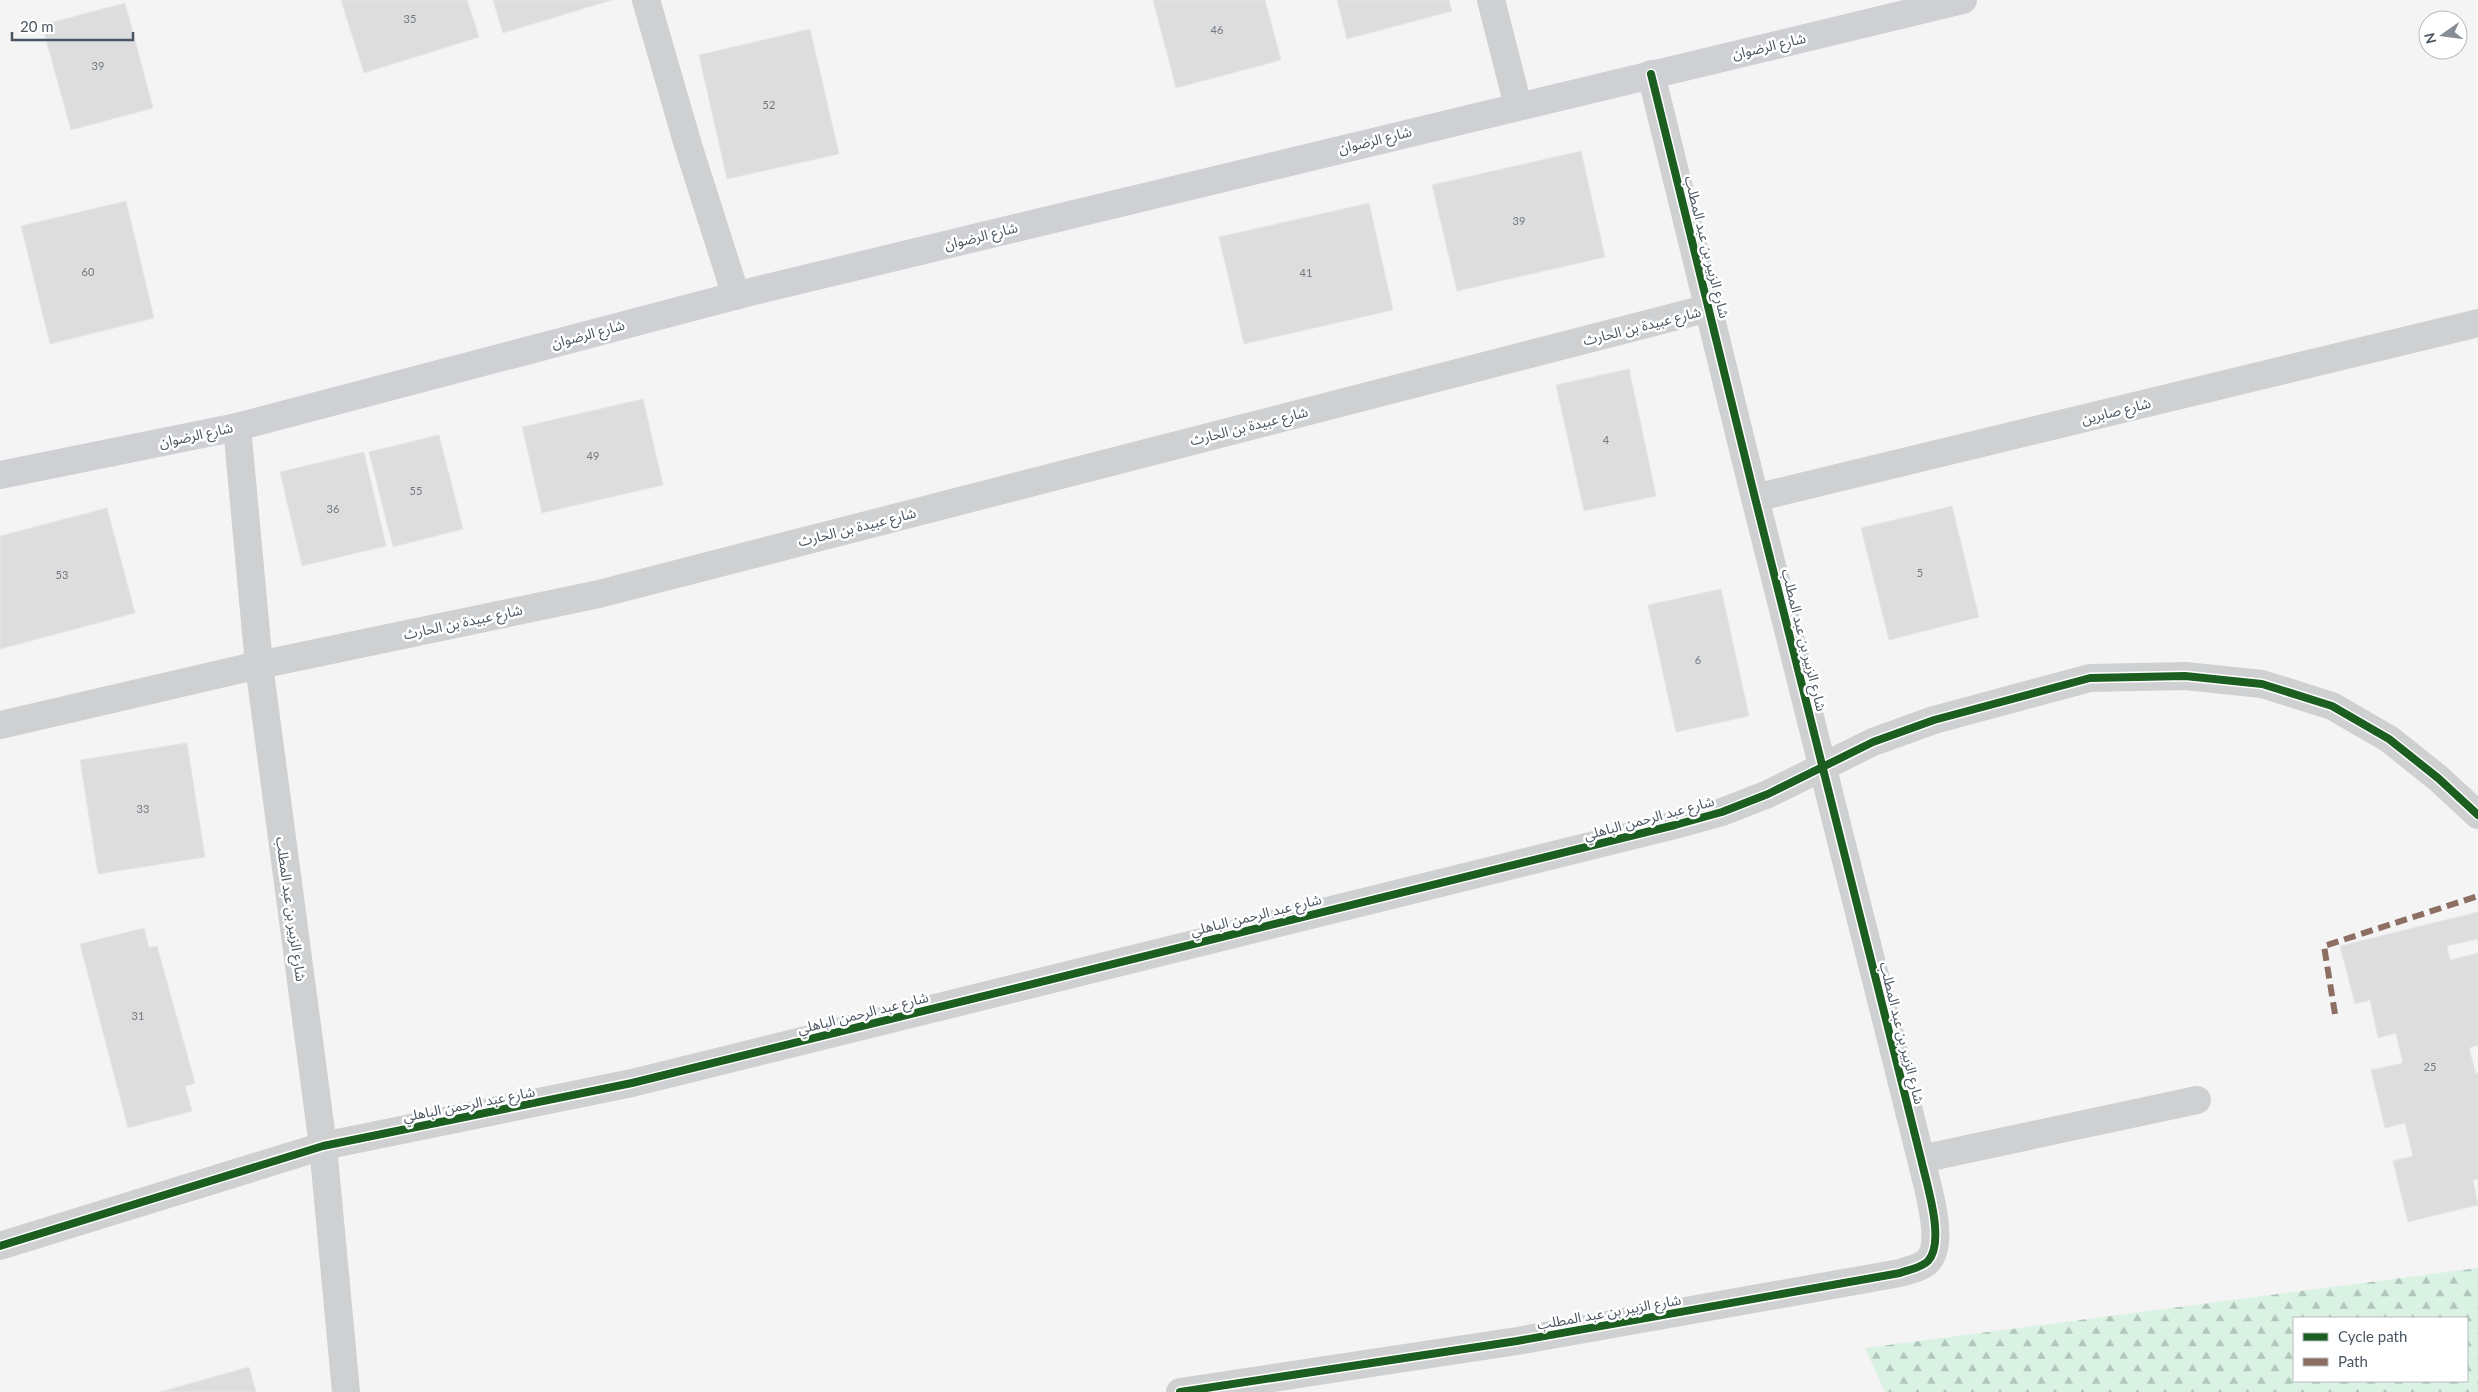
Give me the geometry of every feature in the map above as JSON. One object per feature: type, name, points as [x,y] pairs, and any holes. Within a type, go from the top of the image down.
[{"type":"main road","name":"شارع الرضوان","points":[[0,475],[237,427],[736,296],[1964,0]]},
{"type":"street","points":[[646,0],[688,145],[736,296]]},
{"type":"street","points":[[1491,0],[1518,106]]},
{"type":"street","name":"شارع الزبير بن عبد المطلب","points":[[1180,1392],[1517,1341],[1900,1273],[1928,1261],[1934,1250],[1933,1212],[1921,1159],[1754,498],[1652,74]]},
{"type":"street","name":"شارع عبيدة بن الحارث","points":[[0,726],[259,665],[598,594],[1709,308]]},
{"type":"street","name":"شارع صابرين","points":[[1754,498],[2478,323]]},
{"type":"street","name":"شارع الزبير بن عبد المطلب","points":[[237,427],[259,665],[323,1146],[346,1392]]},
{"type":"street","name":"شارع عبد الرحمن الباهلي","points":[[0,1246],[323,1146],[632,1083],[1675,825],[1722,812],[1768,794],[1823,765],[1873,742],[1934,720],[2038,690],[2090,678],[2185,676],[2262,684],[2332,706],[2389,739],[2438,778],[2478,815]]},
{"type":"street","points":[[1921,1159],[2197,1100]]},
{"type":"green space","points":[[2478,1268],[2478,1392],[1885,1392],[1865,1348]]},
{"type":"building","points":[[341,0],[467,0],[479,37],[364,73]]},
{"type":"building","points":[[493,0],[612,0],[503,33]]},
{"type":"building","points":[[1153,0],[1265,0],[1281,60],[1176,88]]},
{"type":"building","points":[[1337,0],[1449,0],[1452,11],[1347,39]]},
{"type":"building","points":[[125,3],[153,108],[71,130],[42,25]]},
{"type":"building","points":[[810,29],[839,154],[727,179],[699,55]]},
{"type":"building","points":[[1581,151],[1605,257],[1457,291],[1432,185]]},
{"type":"building","points":[[126,201],[154,318],[50,344],[21,226]]},
{"type":"building","points":[[1369,203],[1393,310],[1244,344],[1219,237]]},
{"type":"building","points":[[1629,369],[1656,496],[1584,511],[1556,385]]},
{"type":"building","points":[[643,399],[663,485],[542,513],[522,427]]},
{"type":"building","points":[[439,435],[463,529],[393,547],[369,452]]},
{"type":"building","points":[[364,452],[386,546],[302,566],[280,472]]},
{"type":"building","points":[[1952,506],[1979,617],[1889,640],[1861,528]]},
{"type":"building","points":[[107,508],[135,613],[0,649],[0,536]]},
{"type":"building","points":[[1721,589],[1749,716],[1676,732],[1648,605]]},
{"type":"building","points":[[187,743],[205,857],[98,874],[80,760]]},
{"type":"building","points":[[2478,912],[2478,939],[2447,946],[2450,960],[2478,953],[2478,1045],[2469,1048],[2476,1074],[2478,1073],[2478,1179],[2473,1180],[2478,1205],[2408,1222],[2393,1161],[2413,1156],[2405,1123],[2385,1128],[2371,1070],[2403,1063],[2396,1033],[2378,1038],[2370,1000],[2355,1004],[2340,946]]},
{"type":"building","points":[[144,928],[149,948],[157,946],[195,1083],[185,1086],[192,1111],[128,1128],[80,944]]},
{"type":"building","points":[[249,1367],[256,1392],[160,1392]]},
{"type":"marked path","points":[[2335,1014],[2324,946],[2478,896]]},
{"type":"cycle path","points":[[1180,1392],[1517,1341],[1900,1273],[1925,1263],[1933,1252],[1935,1226],[1927,1182],[1755,498],[1651,74]]},
{"type":"cycle path","points":[[0,1246],[323,1146],[632,1083],[1675,825],[1722,812],[1768,794],[1873,742],[1934,720],[2090,678],[2185,676],[2262,684],[2332,706],[2389,739],[2438,778],[2478,815]]}]
